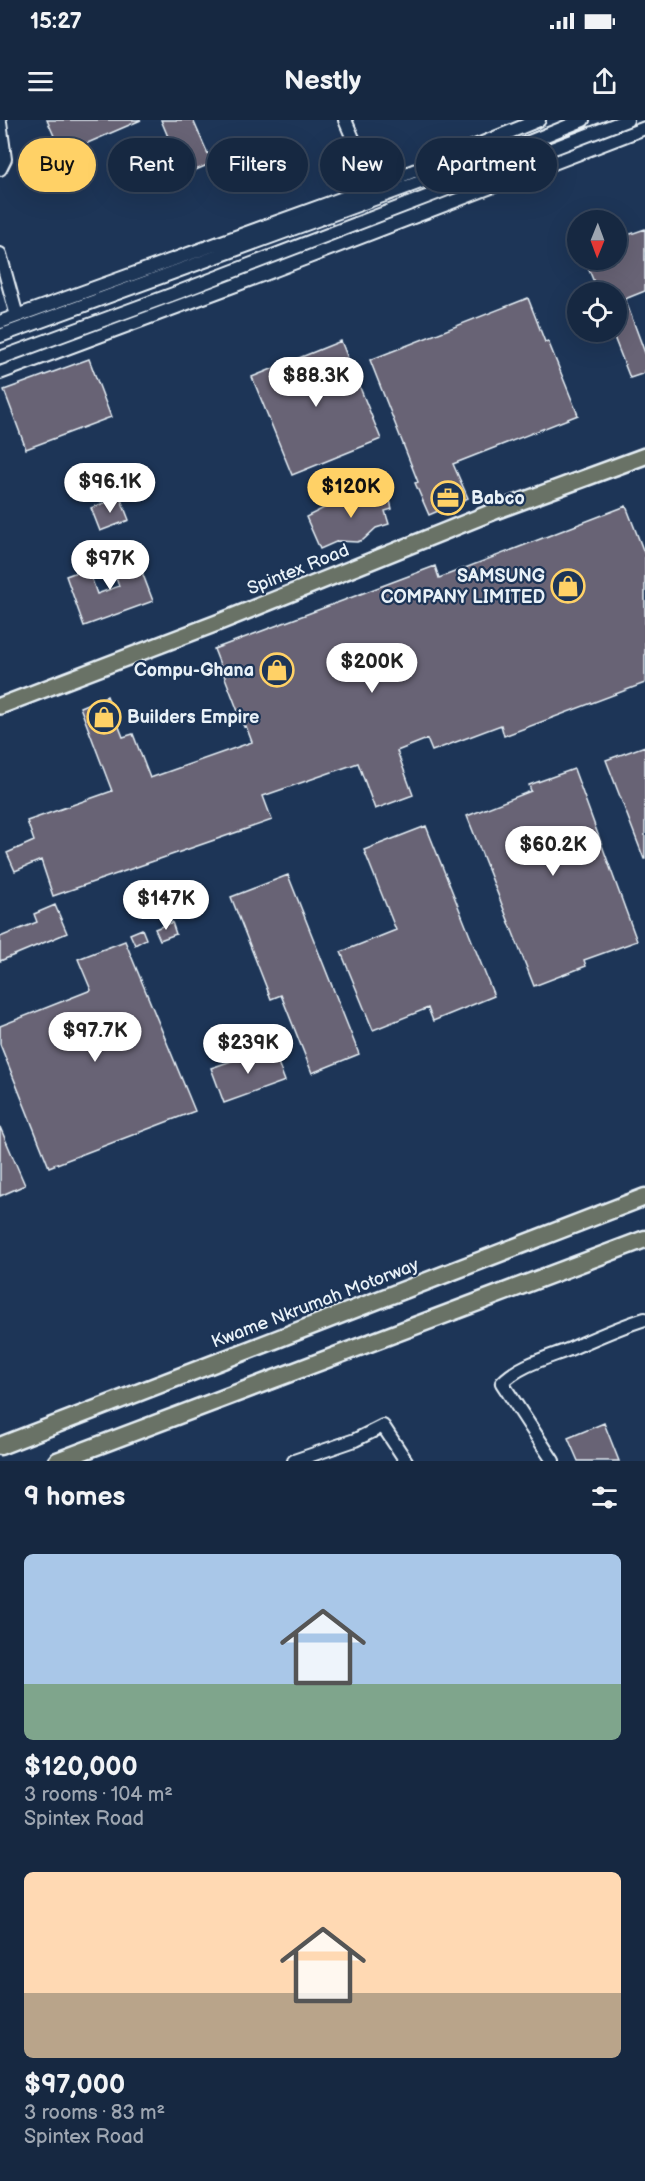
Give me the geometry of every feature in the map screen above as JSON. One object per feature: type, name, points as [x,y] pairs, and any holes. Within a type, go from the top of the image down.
[{"type":"highway","name":"Kwame Nkrumah Motorway","points":[[0,1446],[645,1197]]},
{"type":"highway","points":[[57,1461],[645,1239]]},
{"type":"main road","name":"Spintex Road","points":[[0,706],[217,623],[495,511],[645,456]]},
{"type":"street","points":[[345,120],[353,138]]},
{"type":"street","points":[[404,175],[540,120]]},
{"type":"street","points":[[0,336],[524,144],[583,120]]},
{"type":"street","points":[[0,358],[179,292],[627,120]]},
{"type":"street","points":[[0,122],[5,159],[0,169]]},
{"type":"street","points":[[0,373],[645,128]]},
{"type":"street","points":[[0,322],[360,192]]},
{"type":"street","points":[[0,254],[17,316]]},
{"type":"street","points":[[553,1461],[502,1383],[511,1373],[645,1319]]},
{"type":"street","points":[[294,1461],[355,1440],[383,1426],[406,1461]]},
{"type":"building","points":[[47,120],[141,120],[96,139],[55,138]]},
{"type":"building","points":[[161,120],[193,120],[207,152],[207,165],[195,170],[195,138],[169,138]]},
{"type":"building","points":[[645,229],[645,291],[627,298],[627,282],[594,282],[589,270],[627,270],[627,235]]},
{"type":"building","points":[[528,298],[578,415],[453,464],[468,498],[429,515],[370,360]]},
{"type":"building","points":[[627,304],[645,353],[645,373],[630,378],[616,342],[627,342]]},
{"type":"building","points":[[341,341],[381,439],[292,475],[252,377]]},
{"type":"building","points":[[89,359],[111,417],[26,449],[4,390]]},
{"type":"building","points":[[387,487],[392,509],[385,511],[389,524],[376,528],[363,540],[338,541],[320,549],[306,517],[330,505]]},
{"type":"building","points":[[120,497],[129,520],[100,531],[91,508]]},
{"type":"building","points":[[626,506],[645,555],[645,683],[504,736],[501,725],[432,751],[427,739],[397,751],[413,795],[375,809],[358,763],[263,796],[272,820],[53,896],[41,860],[15,871],[7,853],[34,841],[27,821],[112,791],[80,707],[107,696],[123,737],[133,734],[150,778],[252,742],[214,649],[435,566],[439,578]]},
{"type":"building","points":[[134,551],[153,601],[84,626],[66,576],[88,568],[97,594],[119,586],[109,560]]},
{"type":"building","points":[[645,746],[645,859],[644,859],[606,760]]},
{"type":"building","points":[[574,769],[637,941],[584,960],[586,966],[534,986],[467,816],[531,791],[529,785]]},
{"type":"building","points":[[426,826],[494,996],[433,1021],[428,1008],[373,1030],[341,952],[396,930],[364,850]]},
{"type":"building","points":[[288,875],[359,1054],[312,1073],[281,995],[271,999],[231,897]]},
{"type":"building","points":[[55,905],[67,933],[0,961],[0,937],[37,922],[34,914]]},
{"type":"building","points":[[172,922],[176,934],[160,940],[155,929]]},
{"type":"building","points":[[142,929],[146,939],[135,945],[130,934]]},
{"type":"building","points":[[125,941],[195,1111],[49,1167],[0,1044],[0,1026],[91,990],[78,959]]},
{"type":"building","points":[[272,1047],[285,1081],[224,1103],[211,1068]]},
{"type":"building","points":[[0,1127],[25,1185],[0,1196]]},
{"type":"building","points":[[604,1423],[619,1461],[578,1461],[568,1438]]},
{"type":"place","name":"Babco","points":[[448,498]]},
{"type":"place","name":"SAMSUNG COMPANY LIMITED","points":[[568,586]]},
{"type":"place","name":"Compu-Ghana","points":[[277,670]]},
{"type":"place","name":"Builders Empire","points":[[104,717]]}]
